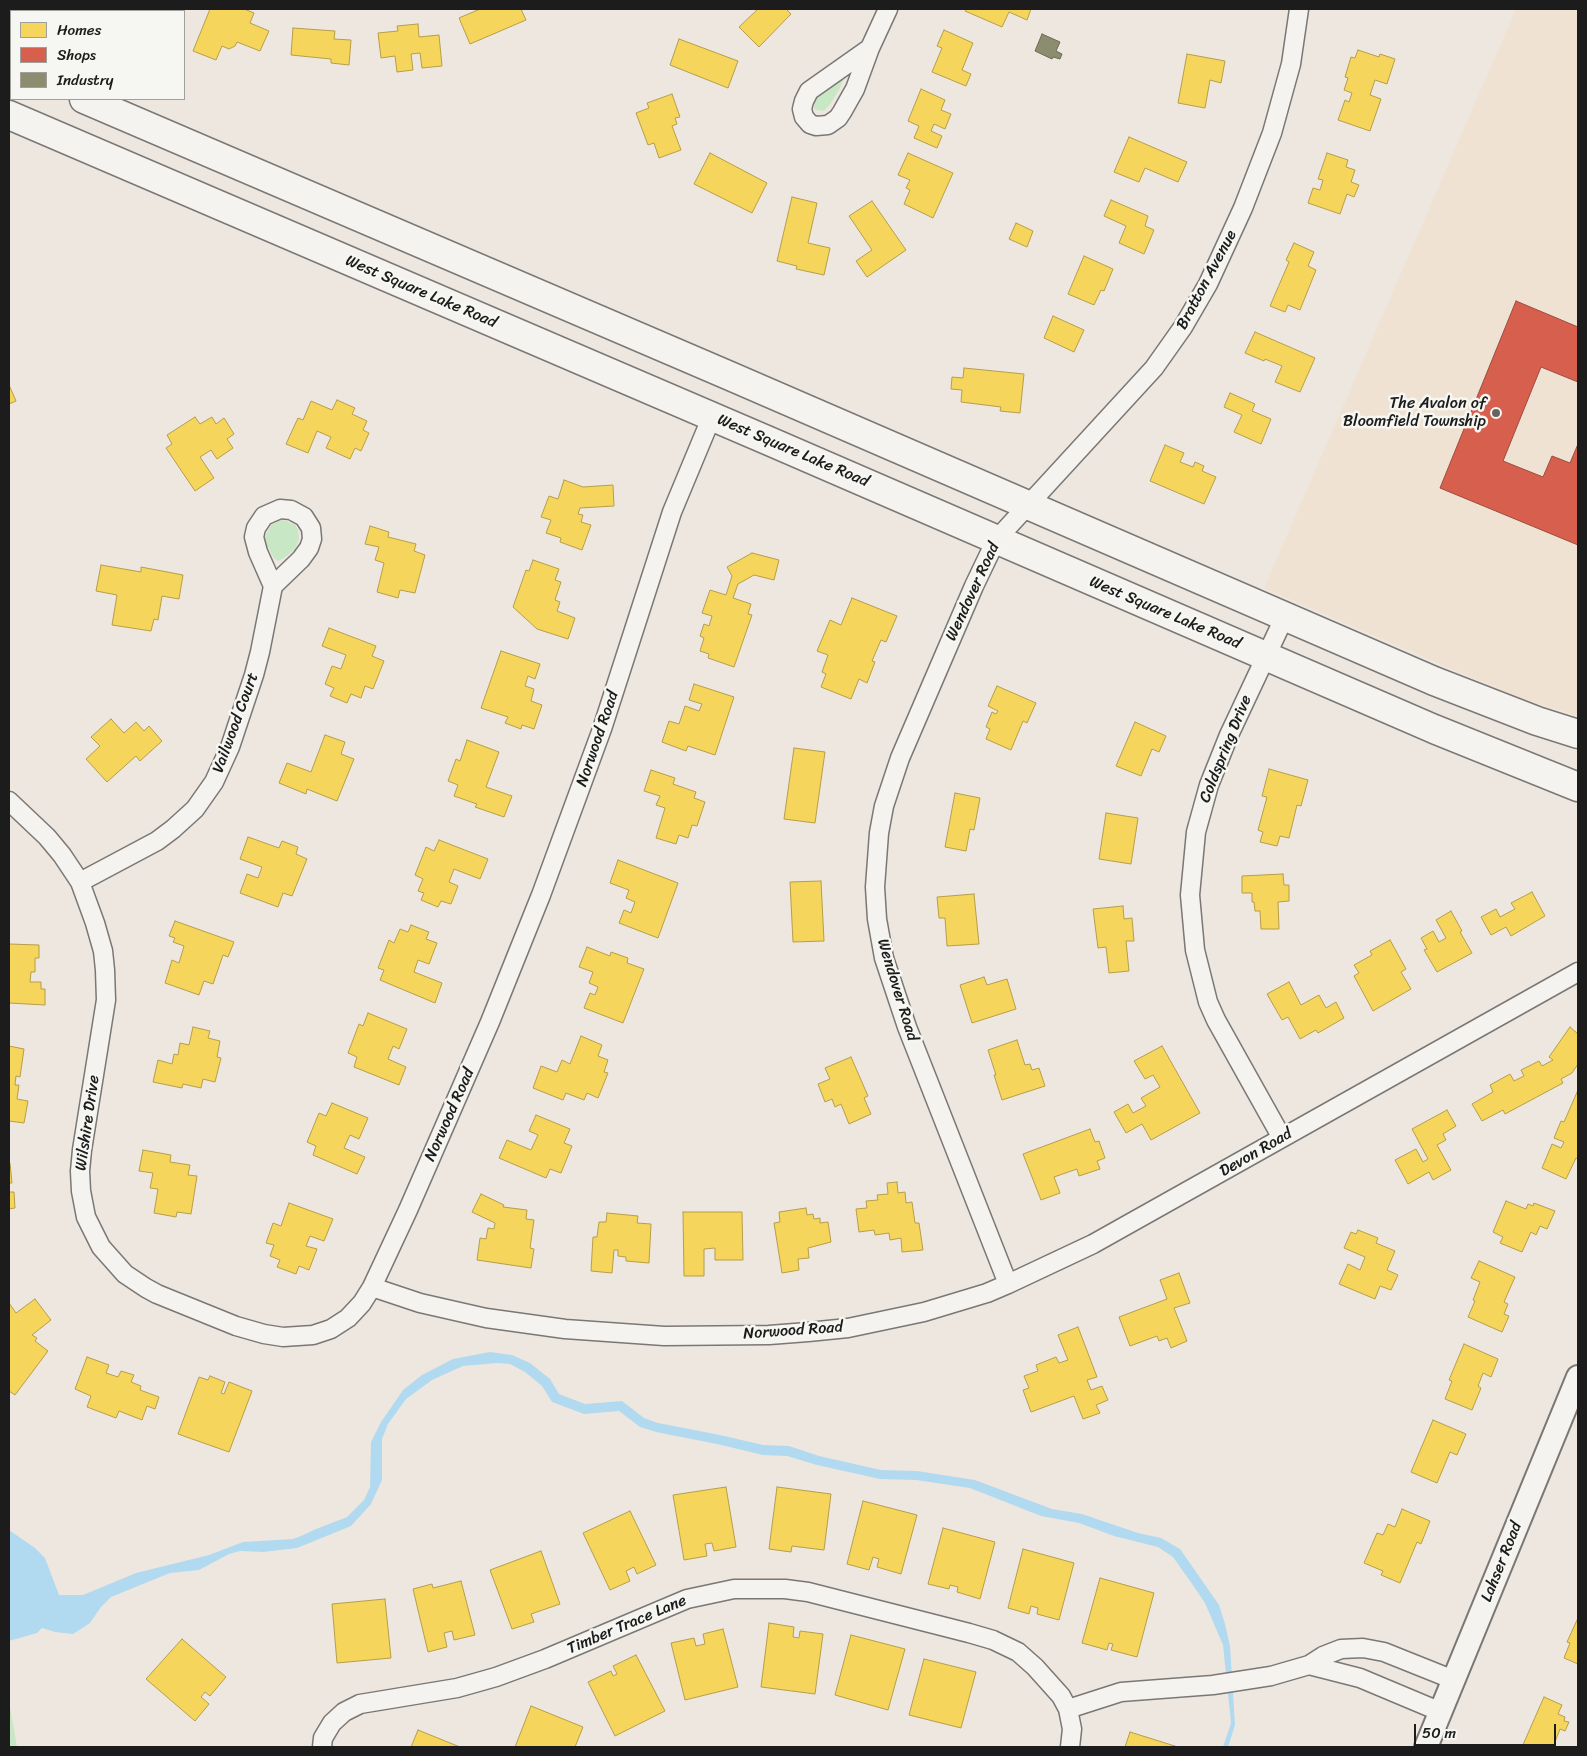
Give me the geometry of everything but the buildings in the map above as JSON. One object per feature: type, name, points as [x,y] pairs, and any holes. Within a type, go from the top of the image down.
[{"type":"highway","points":[[86,100],[1485,702],[1578,734]]},
{"type":"highway","name":"West Square Lake Road","points":[[9,115],[712,416],[1486,751],[1578,787]]},
{"type":"street","points":[[870,48],[888,9]]},
{"type":"street","name":"Bratton Avenue","points":[[1028,504],[1154,368],[1196,305],[1243,208],[1269,141],[1291,64],[1299,9]]},
{"type":"street","name":"Norwood Road","points":[[712,416],[672,512],[602,729],[541,895],[474,1060],[372,1287],[420,1303],[486,1318],[566,1329],[664,1336],[769,1335],[808,1332],[848,1328],[924,1312]]},
{"type":"street","name":"Wendover Road","points":[[1008,1284],[892,986],[880,940],[876,887],[879,833],[884,806],[892,781],[974,586],[996,540],[1028,504]]},
{"type":"street","name":"Vailwood Court","points":[[80,882],[157,841],[184,820],[206,796],[222,766],[251,683],[260,652],[273,586]]},
{"type":"street","name":"Coldspring Drive","points":[[1282,1138],[1216,1020],[1208,1002],[1195,950],[1190,895],[1196,832],[1208,785],[1229,735],[1285,616]]},
{"type":"street","name":"Wilshire Drive","points":[[9,801],[47,837],[80,882],[103,951],[106,970],[106,1000],[80,1172],[81,1191],[86,1217],[101,1246],[125,1274],[156,1294],[236,1326],[264,1334],[295,1337],[313,1335],[331,1329],[348,1318],[362,1304],[372,1287]]},
{"type":"street","name":"Devon Road","points":[[924,1312],[987,1293],[1093,1244],[1578,972]]},
{"type":"street","name":"Lahser Road","points":[[1426,1747],[1577,1381]]},
{"type":"street","name":"Timber Trace Lane","points":[[322,1747],[324,1738],[332,1723],[344,1712],[360,1704],[457,1688],[496,1677],[545,1660],[686,1599],[734,1589],[785,1589],[808,1592],[993,1640],[1018,1652],[1035,1667],[1061,1696],[1068,1709],[1072,1729],[1070,1747]]},
{"type":"street","points":[[1068,1709],[1121,1692],[1213,1685],[1256,1679],[1309,1665],[1341,1649],[1363,1648],[1384,1652],[1454,1680]]},
{"type":"street","points":[[1309,1665],[1360,1678],[1441,1712]]},
{"type":"shaded area","points":[[1516,9],[1578,9],[1578,716],[1522,698],[1264,588]]},
{"type":"green space","points":[[840,79],[843,80],[831,103],[824,111],[816,110],[814,108],[815,100],[822,92]]},
{"type":"green space","points":[[281,520],[295,525],[298,530],[299,539],[295,549],[278,561],[274,558],[265,537],[271,525]]},
{"type":"green space","points":[[9,1701],[17,1747],[9,1747]]},
{"type":"water","points":[[490,1352],[512,1355],[530,1363],[550,1379],[559,1394],[585,1404],[622,1401],[644,1418],[658,1423],[763,1445],[789,1446],[819,1456],[881,1470],[917,1471],[975,1480],[1052,1509],[1082,1514],[1138,1533],[1161,1538],[1180,1549],[1219,1605],[1230,1646],[1235,1725],[1228,1747],[1223,1747],[1231,1723],[1223,1645],[1205,1603],[1173,1557],[1158,1547],[1114,1536],[1079,1523],[1041,1516],[970,1488],[916,1480],[880,1479],[817,1465],[787,1456],[763,1455],[656,1432],[640,1427],[619,1411],[584,1414],[552,1402],[542,1386],[525,1372],[510,1364],[497,1363],[463,1366],[432,1380],[406,1399],[388,1424],[382,1439],[382,1480],[371,1504],[351,1526],[297,1548],[263,1552],[240,1551],[229,1554],[199,1570],[170,1573],[111,1597],[90,1623],[73,1634],[42,1628],[37,1633],[9,1641],[9,1530],[35,1548],[45,1558],[59,1595],[83,1595],[136,1573],[209,1555],[243,1542],[293,1539],[347,1517],[364,1500],[370,1487],[371,1442],[381,1422],[403,1390],[422,1375],[453,1359]]},
{"type":"place","name":"The Avalon of Bloomfield Township","points":[[1496,413]]}]
